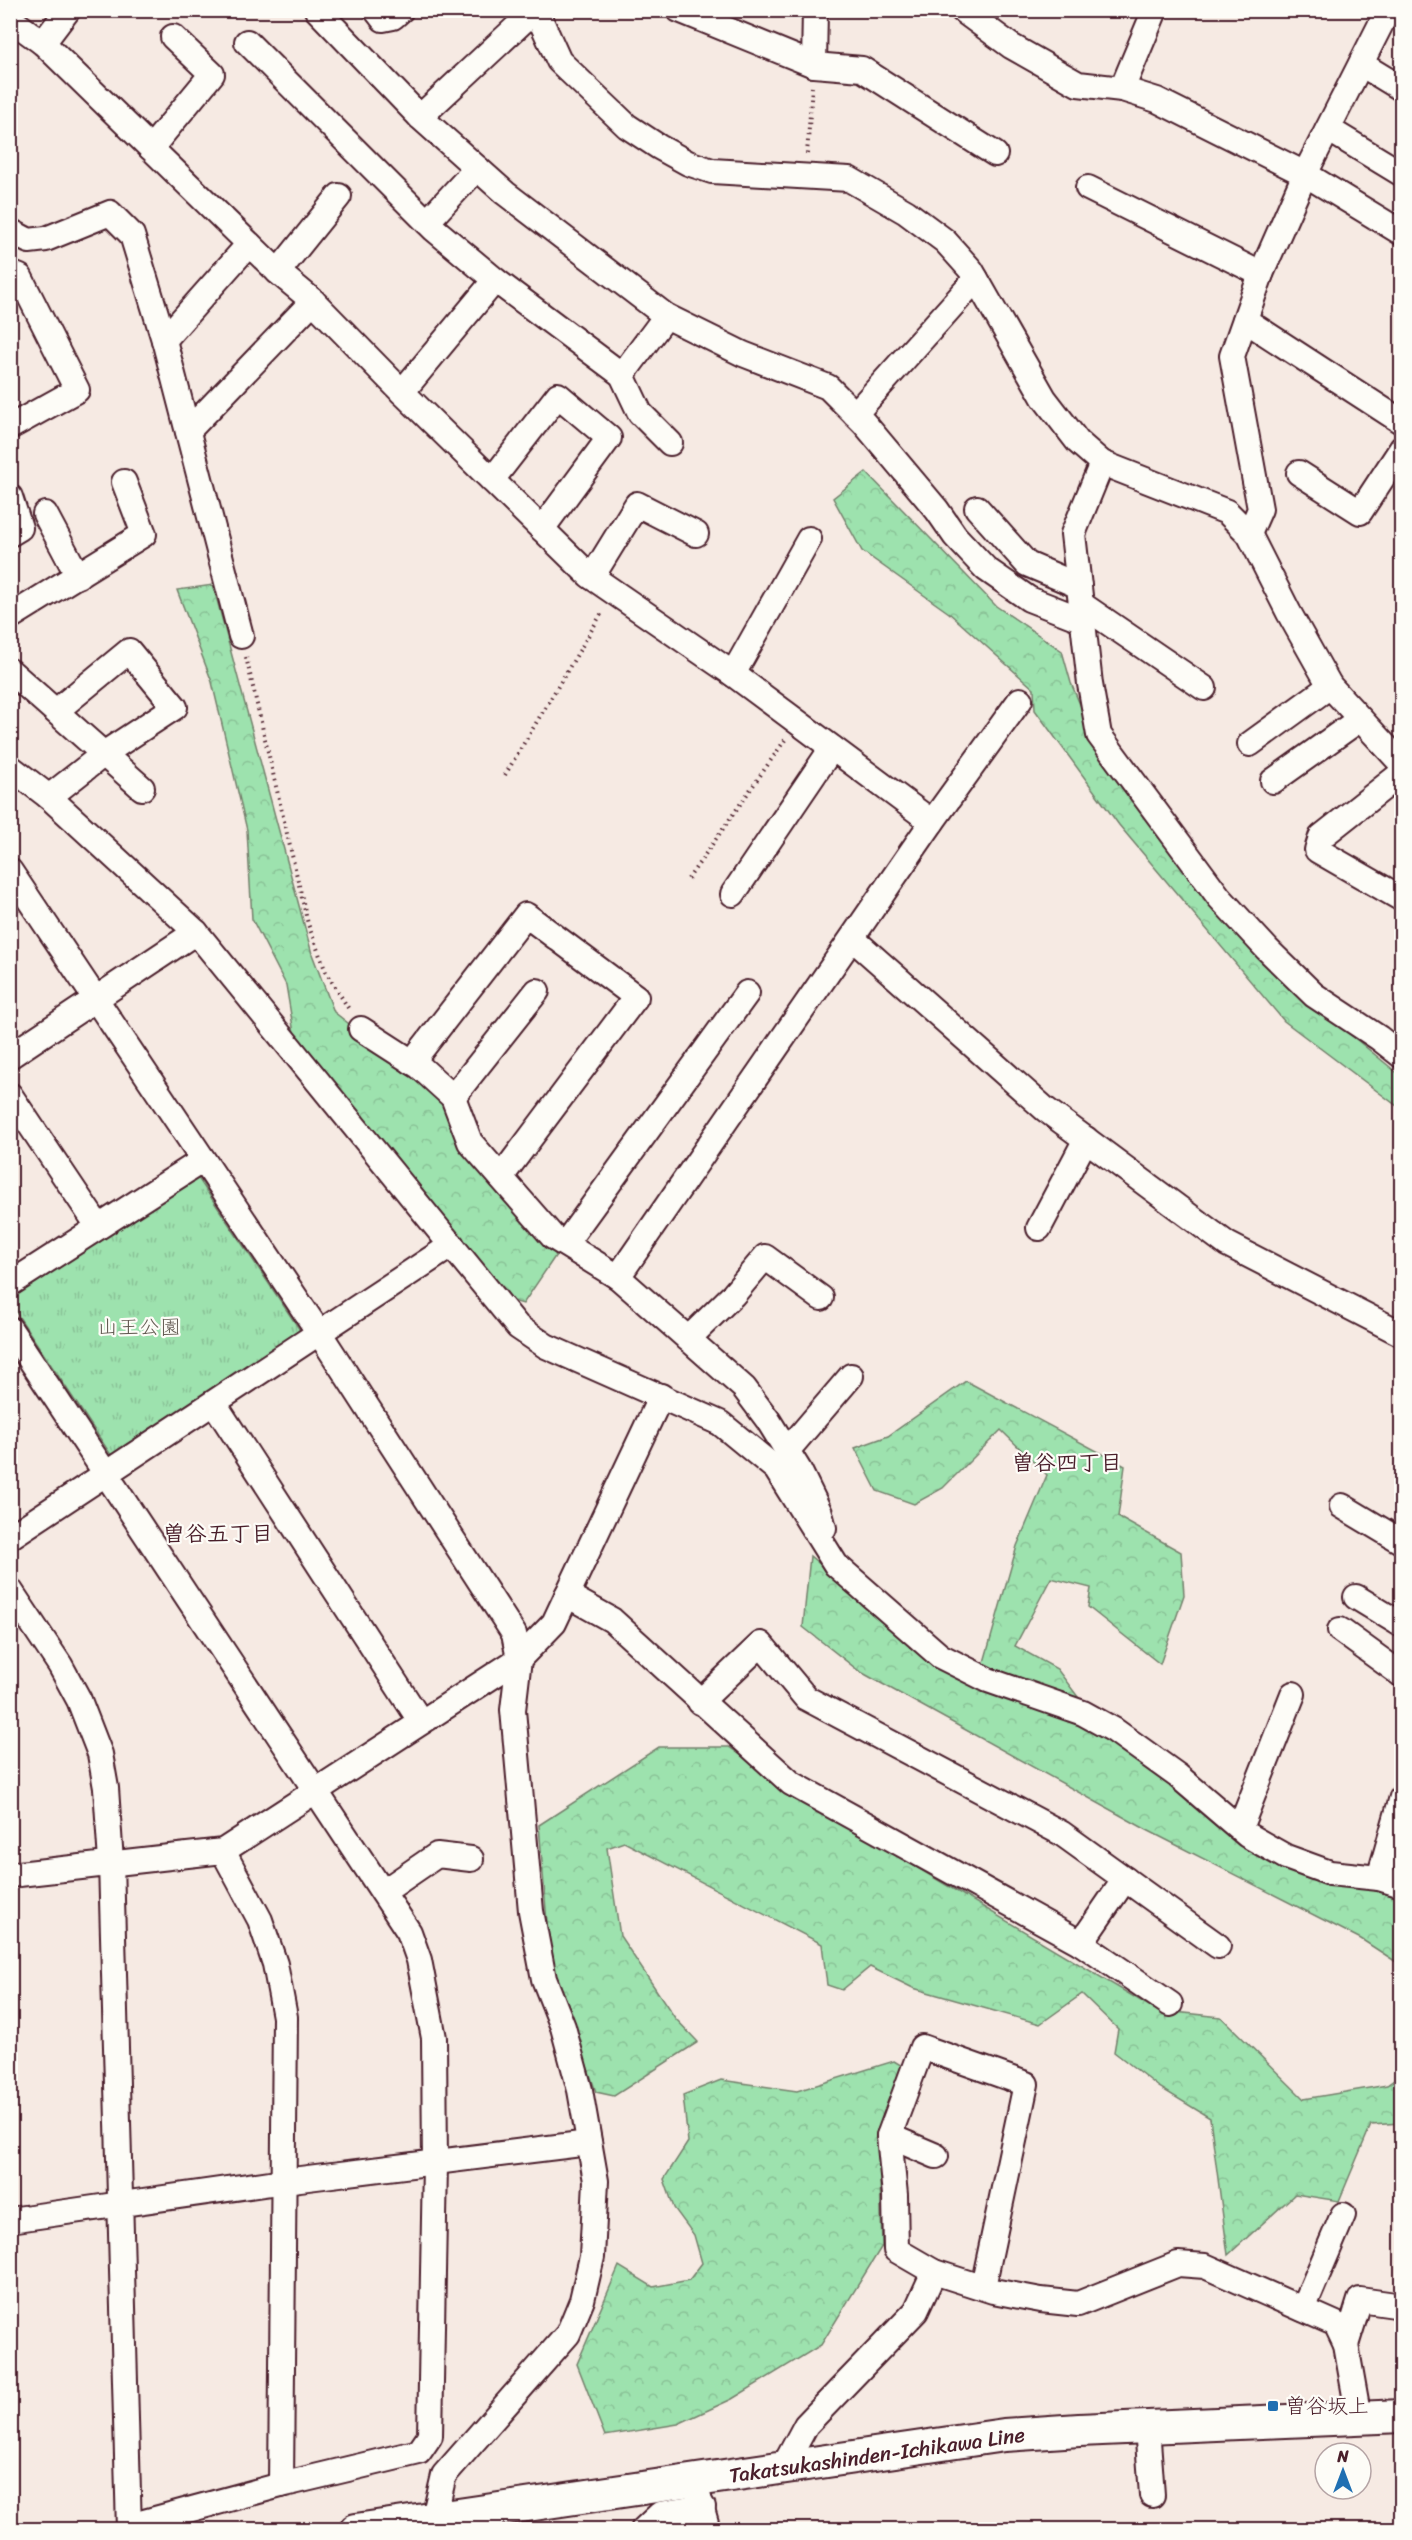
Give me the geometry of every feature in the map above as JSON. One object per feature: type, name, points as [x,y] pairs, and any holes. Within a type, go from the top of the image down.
[{"type":"main road","name":"Takatsukashinden-Ichikawa Line","points":[[356,2529],[392,2527],[434,2518],[702,2506],[783,2468],[1004,2435],[1401,2416]]},
{"type":"street","points":[[44,43],[68,10]]},
{"type":"street","points":[[317,10],[420,117],[505,193],[666,316],[743,354],[828,387],[855,414],[937,510],[955,536],[986,569],[1029,598],[1081,603]]},
{"type":"street","points":[[376,10],[383,19],[393,17],[401,10]]},
{"type":"street","points":[[420,117],[536,10],[559,61],[627,126],[688,163],[712,171],[849,179],[880,195],[945,241],[976,279],[1044,398],[1078,442],[1102,463],[1227,512],[1249,534],[1289,613],[1330,686],[1401,764]]},
{"type":"street","points":[[679,10],[814,65],[862,69],[995,154]]},
{"type":"street","points":[[814,65],[815,10]]},
{"type":"street","points":[[962,10],[1011,46],[1078,84],[1122,89],[1157,100],[1305,174],[1401,233]]},
{"type":"street","points":[[1122,89],[1155,10]]},
{"type":"street","points":[[1249,534],[1260,509],[1232,356],[1261,274],[1305,174],[1389,10]]},
{"type":"street","points":[[10,19],[44,43],[278,272],[313,301],[402,392],[592,577],[733,674],[932,822]]},
{"type":"street","points":[[151,148],[212,74],[173,37]]},
{"type":"street","points":[[247,42],[427,222],[495,280],[622,375],[640,413],[670,443]]},
{"type":"street","points":[[1361,64],[1401,89]]},
{"type":"street","points":[[1328,129],[1401,174]]},
{"type":"street","points":[[427,222],[477,168]]},
{"type":"street","points":[[1088,188],[1261,274]]},
{"type":"street","points":[[278,272],[339,196]]},
{"type":"street","points":[[10,231],[29,241],[46,239],[110,213],[132,235],[164,340],[241,636]]},
{"type":"street","points":[[164,340],[249,244]]},
{"type":"street","points":[[10,273],[20,277],[77,390],[10,427]]},
{"type":"street","points":[[855,414],[976,279]]},
{"type":"street","points":[[402,392],[495,280]]},
{"type":"street","points":[[188,431],[313,301]]},
{"type":"street","points":[[622,375],[666,316]]},
{"type":"street","points":[[1245,320],[1401,422]]},
{"type":"street","points":[[492,480],[558,395],[609,438],[542,530]]},
{"type":"street","points":[[1299,473],[1360,512],[1401,448]]},
{"type":"street","points":[[1102,463],[1073,534],[1090,684],[1099,735],[1219,897],[1314,995],[1379,1038],[1401,1056]]},
{"type":"street","points":[[10,617],[144,534],[124,482]]},
{"type":"street","points":[[10,497],[20,528],[10,534]]},
{"type":"street","points":[[592,577],[637,504],[696,534]]},
{"type":"street","points":[[977,508],[1027,564],[1204,688]]},
{"type":"street","points":[[45,514],[78,576]]},
{"type":"street","points":[[733,674],[809,539]]},
{"type":"street","points":[[49,797],[105,753],[174,706],[129,651],[56,711]]},
{"type":"street","points":[[10,671],[142,788]]},
{"type":"street","points":[[1250,744],[1330,686]]},
{"type":"street","points":[[618,1277],[932,822],[1020,699]]},
{"type":"street","points":[[1273,781],[1360,719]]},
{"type":"street","points":[[733,894],[832,748]]},
{"type":"street","points":[[10,767],[49,797],[196,932],[518,1327],[546,1346],[720,1423],[776,1469],[836,1565],[940,1656],[988,1680],[1083,1713],[1114,1730],[1186,1783],[1240,1828],[1286,1857],[1329,1873],[1390,1882],[1401,1797]]},
{"type":"street","points":[[1401,773],[1321,837],[1317,850],[1401,899]]},
{"type":"street","points":[[10,871],[320,1334],[513,1634],[519,1659],[513,1710],[531,1911],[544,1979],[563,2027],[580,2090],[596,2181],[592,2257],[582,2300],[568,2334],[444,2475],[434,2518]]},
{"type":"street","points":[[411,1062],[526,915],[636,997],[501,1177]]},
{"type":"street","points":[[10,1056],[196,932]]},
{"type":"street","points":[[853,939],[1045,1109],[1227,1244],[1401,1334]]},
{"type":"street","points":[[453,1097],[537,991]]},
{"type":"street","points":[[565,1244],[747,993]]},
{"type":"street","points":[[361,1029],[411,1062],[453,1097],[470,1142],[553,1237],[618,1277],[744,1388],[787,1451],[820,1513],[836,1565]]},
{"type":"street","points":[[10,1095],[98,1226]]},
{"type":"street","points":[[1039,1228],[1086,1140]]},
{"type":"street","points":[[10,1284],[203,1160]]},
{"type":"street","points":[[10,1537],[452,1245]]},
{"type":"street","points":[[688,1339],[733,1295],[765,1257],[821,1298]]},
{"type":"street","points":[[10,1329],[409,1932],[423,1980],[434,2038],[435,2164],[430,2436],[419,2452],[281,2485],[129,2528],[111,1862],[106,1788],[100,1754],[79,1701],[60,1665],[10,1590]]},
{"type":"street","points":[[787,1451],[851,1376]]},
{"type":"street","points":[[10,1875],[223,1851],[519,1659],[554,1623],[661,1396]]},
{"type":"street","points":[[214,1403],[421,1722]]},
{"type":"street","points":[[1342,1506],[1401,1542]]},
{"type":"street","points":[[567,1595],[612,1620],[791,1783],[1081,1942],[1170,2004]]},
{"type":"street","points":[[1356,1597],[1401,1625]]},
{"type":"street","points":[[1340,1630],[1401,1675]]},
{"type":"street","points":[[700,1702],[761,1644],[807,1698],[1061,1833],[1218,1946]]},
{"type":"street","points":[[1240,1828],[1293,1694]]},
{"type":"street","points":[[223,1851],[260,1920],[275,1964],[285,2017],[281,2485]]},
{"type":"street","points":[[383,1892],[437,1855],[471,1859]]},
{"type":"street","points":[[1081,1942],[1125,1879]]},
{"type":"street","points":[[983,2288],[1026,2084],[922,2047],[888,2136],[895,2195],[896,2250],[934,2272],[983,2288],[1041,2300],[1078,2304],[1178,2264],[1205,2266],[1336,2324],[1346,2345],[1359,2418]]},
{"type":"street","points":[[888,2136],[936,2156]]},
{"type":"street","points":[[10,2220],[284,2181],[589,2143]]},
{"type":"street","points":[[1303,2309],[1343,2216]]},
{"type":"street","points":[[783,2468],[806,2425],[916,2311],[934,2272]]},
{"type":"street","points":[[1346,2345],[1360,2300],[1401,2306]]},
{"type":"street","points":[[1147,2427],[1152,2495]]},
{"type":"street","points":[[643,2529],[660,2514],[702,2506]]},
{"type":"path","points":[[805,177],[814,65]]},
{"type":"path","points":[[505,774],[614,592]]},
{"type":"path","points":[[241,636],[308,924],[326,972],[361,1029]]},
{"type":"path","points":[[688,879],[797,722]]},
{"type":"green space","points":[[866,472],[996,606],[1062,651],[1071,683],[1100,752],[1290,985],[1401,1076],[1401,1109],[1284,1021],[1119,825],[1035,710],[1034,689],[949,613],[862,551],[833,498]]},
{"type":"green space","points":[[213,585],[312,954],[334,1012],[446,1100],[468,1154],[556,1255],[523,1304],[506,1299],[294,1033],[286,985],[252,919],[247,830],[212,682],[177,590]]},
{"type":"green space","name":"山王公園","points":[[196,1175],[302,1333],[113,1458],[11,1305],[10,1299]]},
{"type":"green space","points":[[966,1381],[1125,1466],[1118,1517],[1181,1552],[1184,1595],[1160,1664],[1088,1607],[1091,1588],[1051,1578],[1015,1646],[1057,1669],[1109,1738],[1219,1821],[1401,1895],[1401,1965],[1361,1939],[1147,1830],[859,1671],[803,1627],[810,1556],[913,1642],[977,1687],[1017,1546],[1047,1475],[1001,1430],[943,1488],[914,1504],[877,1491],[855,1448],[888,1436]]},
{"type":"green space","points":[[659,1747],[729,1747],[827,1814],[1156,2010],[1221,2017],[1304,2099],[1387,2085],[1401,2075],[1401,2123],[1371,2125],[1339,2201],[1295,2194],[1228,2255],[1210,2118],[1159,2087],[1114,2052],[1118,2029],[1082,1994],[1040,2024],[913,1988],[870,1967],[842,1990],[827,1985],[822,1944],[624,1842],[607,1848],[620,1936],[675,2018],[698,2042],[614,2096],[596,2092],[550,1959],[539,1825]]},
{"type":"green space","points":[[894,2061],[904,2067],[879,2143],[882,2246],[821,2345],[732,2399],[678,2424],[605,2436],[577,2364],[619,2266],[653,2287],[689,2280],[702,2263],[694,2235],[674,2208],[664,2179],[688,2142],[683,2095],[721,2080],[797,2091]]},
{"type":"place","name":"曽谷坂上","points":[[1273,2406]]},
{"type":"district","name":"曽谷四丁目","points":[[1067,1462]]},
{"type":"district","name":"曽谷五丁目","points":[[218,1533]]}]
